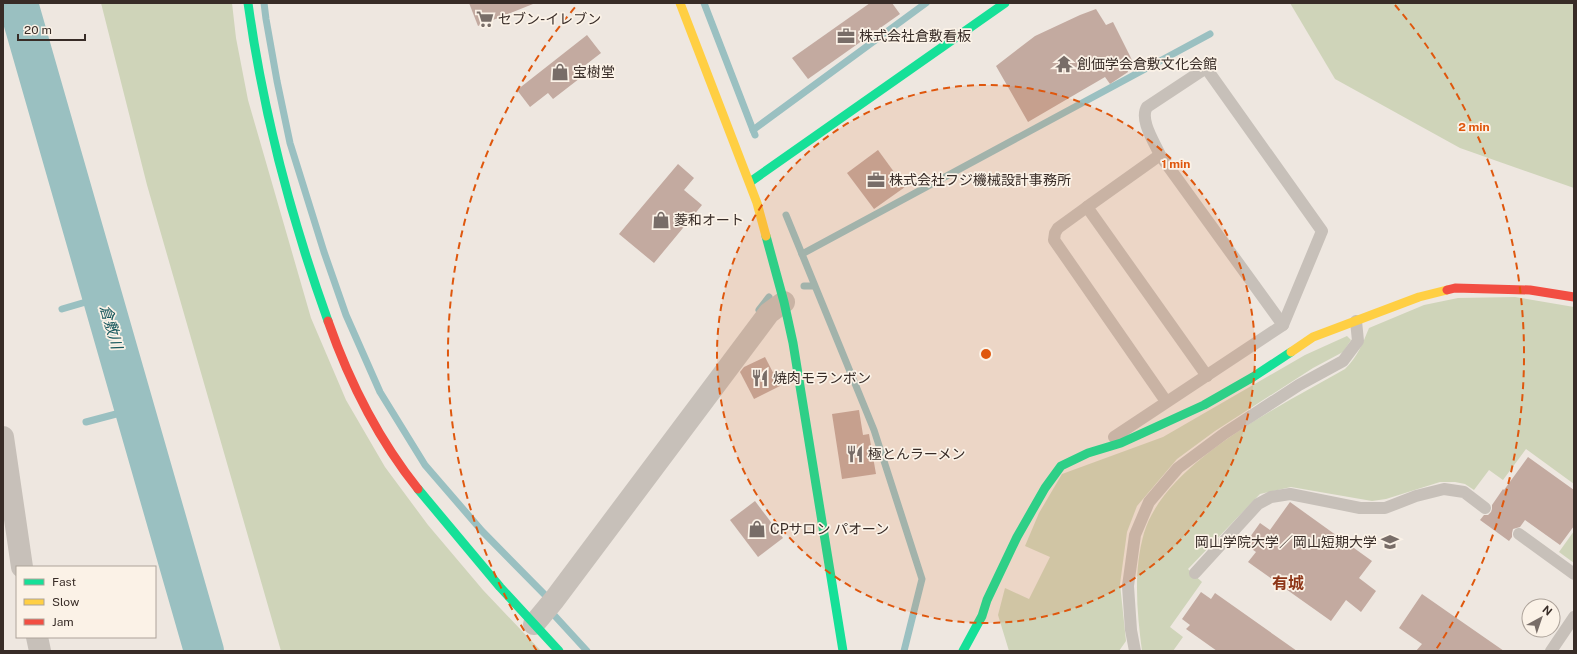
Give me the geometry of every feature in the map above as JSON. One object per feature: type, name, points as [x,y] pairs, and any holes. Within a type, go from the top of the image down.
[{"type":"street","points":[[248,3],[254,51],[269,126],[293,213],[320,302],[362,403],[391,452],[413,482],[468,548],[543,614],[559,651]]},
{"type":"street","points":[[680,3],[757,202],[784,302],[793,343],[843,651]]},
{"type":"street","points":[[750,182],[1005,3]]},
{"type":"street","points":[[964,651],[982,616],[987,600],[1016,537],[1045,488],[1061,466],[1088,453],[1121,443],[1204,405],[1253,377],[1313,337],[1419,297],[1455,288],[1530,290],[1574,297]]},
{"type":"street","points":[[543,614],[769,313],[784,302]]},
{"type":"street","points":[[3,437],[22,566]]},
{"type":"street","points":[[37,638],[40,651]]},
{"type":"lane","points":[[1088,453],[1283,325],[1322,231],[1206,68],[1147,107],[1145,110],[1145,122],[1160,155],[1283,325]]},
{"type":"lane","points":[[1160,155],[1058,228],[1054,233],[1054,240],[1163,397]]},
{"type":"lane","points":[[1087,207],[1207,376]]},
{"type":"lane","points":[[1135,651],[1131,630],[1128,586],[1135,535],[1149,502],[1178,468],[1225,433],[1299,385],[1343,361],[1358,341],[1356,321]]},
{"type":"lane","points":[[1195,573],[1258,504],[1271,497],[1290,494],[1360,508],[1385,508],[1416,496],[1444,489],[1464,492],[1485,508]]},
{"type":"lane","points":[[1519,534],[1574,574]]},
{"type":"lane","points":[[1551,651],[1574,617]]},
{"type":"green space","points":[[101,3],[232,3],[236,38],[248,100],[311,318],[346,400],[385,467],[428,525],[483,590],[541,651],[281,651],[147,185]]},
{"type":"green space","points":[[1290,3],[1574,3],[1574,188],[1460,148],[1335,79]]},
{"type":"green space","points":[[1515,297],[1574,307],[1574,484],[1526,449],[1503,480],[1489,470],[1474,490],[1465,484],[1440,482],[1386,499],[1372,501],[1291,487],[1260,494],[1188,569],[1202,582],[1170,627],[1183,637],[1173,651],[1142,651],[1137,592],[1138,562],[1144,533],[1156,507],[1176,482],[1201,459],[1230,438],[1291,399],[1345,369],[1362,345],[1369,328],[1424,305],[1458,298]]},
{"type":"green space","points":[[1347,336],[1351,340],[1343,352],[1313,368],[1215,431],[1177,459],[1137,506],[1127,532],[1120,584],[1126,641],[1119,651],[1009,651],[998,615],[1005,588],[1029,599],[1050,557],[1025,546],[1039,513],[1062,474],[1163,437],[1305,355]]},
{"type":"green space","points":[[1574,531],[1574,563],[1559,552]]},
{"type":"building","name":"セブン-イレブン","points":[[469,3],[532,3],[533,4],[478,26]]},
{"type":"building","name":"株式会社倉敷看板","points":[[870,3],[892,3],[900,14],[808,79],[792,58]]},
{"type":"building","name":"創価学会倉敷文化会館","points":[[1096,9],[1106,25],[1113,22],[1133,62],[1126,66],[1128,72],[1110,84],[1105,77],[1028,122],[996,66],[1035,36]]},
{"type":"building","name":"宝樹堂","points":[[587,35],[601,53],[579,70],[584,75],[553,99],[548,93],[530,107],[517,90]]},
{"type":"building","name":"株式会社フジ機械設計事務所","points":[[878,150],[905,187],[874,209],[847,173]]},
{"type":"building","name":"菱和オート","points":[[678,164],[694,178],[684,190],[702,205],[654,263],[619,234]]},
{"type":"building","name":"焼肉モランボン","points":[[765,357],[780,386],[754,399],[740,372],[744,367]]},
{"type":"building","name":"極とんラーメン","points":[[859,410],[863,435],[869,434],[876,474],[842,479],[832,414]]},
{"type":"building","points":[[1528,457],[1574,490],[1574,526],[1560,545],[1525,520],[1520,527],[1513,529],[1512,537],[1509,541],[1480,520],[1484,515],[1488,515],[1491,512],[1492,505]]},
{"type":"building","name":"CPサロン パオーン","points":[[755,501],[783,538],[758,557],[730,520]]},
{"type":"building","points":[[1290,502],[1372,561],[1359,578],[1376,591],[1361,612],[1346,600],[1331,621],[1248,562],[1256,552],[1245,544],[1260,523],[1270,530]]},
{"type":"building","points":[[1201,592],[1211,599],[1215,593],[1297,651],[1217,651],[1186,629],[1190,625],[1182,619]]},
{"type":"building","points":[[1422,594],[1504,651],[1416,651],[1422,644],[1399,628]]},
{"type":"waterway","name":"倉敷川","points":[[18,3],[204,651]]},
{"type":"waterway","points":[[264,3],[277,81],[290,143],[324,252],[346,315],[380,392],[425,465],[482,531],[547,597],[554,615],[587,651]]},
{"type":"waterway","points":[[704,3],[753,130]]},
{"type":"waterway","points":[[755,135],[753,130],[926,3]]},
{"type":"waterway","points":[[802,254],[1210,34]]},
{"type":"waterway","points":[[786,215],[874,430],[922,579],[904,651]]},
{"type":"waterway","points":[[804,286],[814,286]]},
{"type":"waterway","points":[[62,309],[103,297]]},
{"type":"waterway","points":[[759,310],[769,297]]},
{"type":"waterway","points":[[86,422],[135,409]]},
{"type":"traffic: fast","points":[[248,3],[254,44],[270,124],[290,204],[328,321]]},
{"type":"traffic: fast","points":[[750,182],[1005,3]]},
{"type":"traffic: fast","points":[[766,236],[784,302],[793,343],[843,651]]},
{"type":"traffic: fast","points":[[963,651],[982,616],[987,600],[1017,537],[1045,488],[1061,466],[1088,453],[1121,443],[1204,405],[1253,377],[1291,352]]},
{"type":"traffic: fast","points":[[418,489],[500,587],[559,651]]},
{"type":"traffic: slow","points":[[680,3],[757,203],[766,236]]},
{"type":"traffic: slow","points":[[1291,352],[1313,337],[1419,297],[1447,290]]},
{"type":"traffic: jam","points":[[1447,290],[1455,288],[1530,290],[1574,297]]},
{"type":"traffic: jam","points":[[328,321],[345,366],[377,430],[418,489]]},
{"type":"place","name":"セブン-イレブン","points":[[485,19]]},
{"type":"place","name":"株式会社倉敷看板","points":[[846,36]]},
{"type":"place","name":"創価学会倉敷文化会館","points":[[1064,64]]},
{"type":"place","name":"宝樹堂","points":[[560,72]]},
{"type":"place","name":"株式会社フジ機械設計事務所","points":[[876,180]]},
{"type":"place","name":"菱和オート","points":[[661,220]]},
{"type":"place","name":"焼肉モランボン","points":[[760,378]]},
{"type":"place","name":"極とんラーメン","points":[[855,454]]},
{"type":"place","name":"CPサロン パオーン","points":[[757,529]]},
{"type":"place","name":"岡山学院大学／岡山短期大学","points":[[1390,542]]},
{"type":"district","name":"有城","points":[[1288,583]]}]
